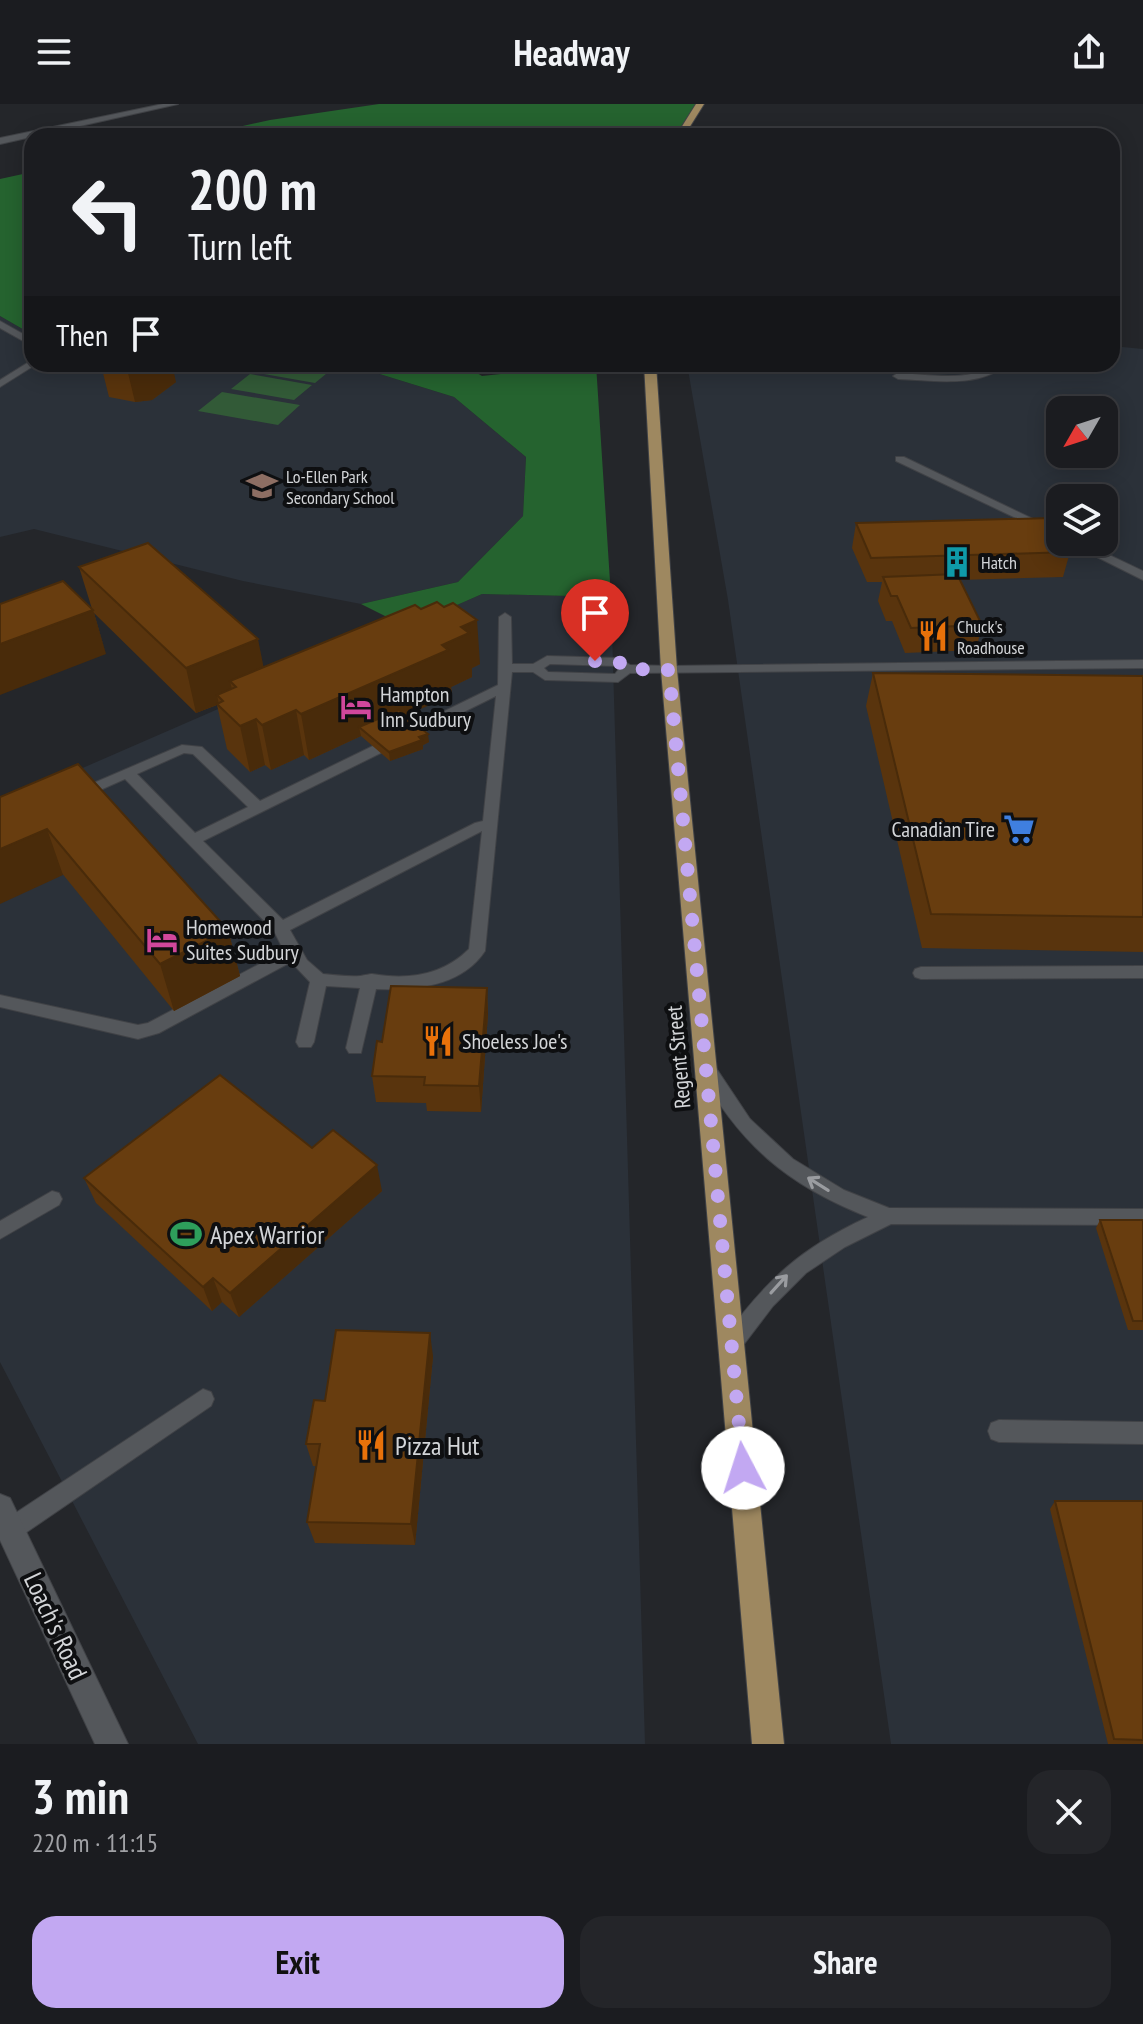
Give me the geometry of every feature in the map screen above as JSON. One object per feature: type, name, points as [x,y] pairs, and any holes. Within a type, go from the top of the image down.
[{"type":"main road","points":[[685,128],[700,104]]},
{"type":"main road","name":"Regent Street","points":[[650,372],[669,670],[768,1744]]},
{"type":"street","points":[[61,128],[174,104]]},
{"type":"street","points":[[0,141],[24,136]]},
{"type":"street","name":"Loach's Road","points":[[5,1519],[112,1744]]},
{"type":"lane","points":[[0,324],[24,338]]},
{"type":"lane","points":[[0,384],[24,368]]},
{"type":"lane","points":[[898,376],[968,376],[990,372]]},
{"type":"lane","points":[[900,459],[1046,529]]},
{"type":"lane","points":[[1102,556],[1143,576]]},
{"type":"lane","points":[[127,773],[281,928],[293,954],[319,980],[429,982],[454,974],[468,964],[477,951],[506,668],[505,617]]},
{"type":"lane","points":[[506,668],[536,668],[545,676],[618,678],[627,669],[1143,664]]},
{"type":"lane","points":[[193,840],[504,687]]},
{"type":"lane","points":[[71,798],[182,749],[197,750],[258,808]]},
{"type":"lane","points":[[281,928],[480,826],[490,827]]},
{"type":"lane","points":[[0,1001],[138,1032],[153,1028],[293,954]]},
{"type":"lane","points":[[921,973],[1143,972]]},
{"type":"lane","points":[[305,1042],[319,980]]},
{"type":"lane","points":[[355,1048],[370,980]]},
{"type":"lane","points":[[705,1065],[744,1124],[786,1165],[837,1196],[889,1216],[1143,1217]]},
{"type":"lane","points":[[0,1231],[52,1199]]},
{"type":"lane","points":[[731,1345],[758,1307],[792,1269],[834,1241],[889,1216]]},
{"type":"lane","points":[[5,1519],[203,1399]]},
{"type":"lane","points":[[999,1431],[1143,1433]]},
{"type":"shaded area","name":"Lo-Ellen Park Secondary School","points":[[0,316],[24,330],[24,372],[373,372],[454,397],[526,457],[523,516],[458,582],[361,604],[243,581],[34,529],[0,537]]},
{"type":"shaded area","points":[[1120,347],[1143,349],[1143,1744],[891,1744],[728,600],[688,372],[1120,372]]},
{"type":"shaded area","points":[[482,594],[611,597],[645,1744],[198,1744],[0,1362],[0,804]]},
{"type":"green space","points":[[379,104],[700,104],[685,128],[234,128]]},
{"type":"green space","points":[[24,174],[24,330],[0,316],[0,179]]},
{"type":"green space","points":[[253,372],[328,372],[315,383]]},
{"type":"green space","points":[[373,372],[475,372],[482,376],[519,372],[597,372],[611,597],[482,594],[407,627],[361,604],[458,582],[523,516],[526,457],[454,397]]},
{"type":"green space","points":[[250,374],[312,385],[294,400],[231,389]]},
{"type":"green space","points":[[222,392],[300,405],[278,425],[198,411]]},
{"type":"building","points":[[1046,518],[1046,553],[871,558],[856,523]]},
{"type":"building","points":[[148,543],[258,639],[186,668],[79,567]]},
{"type":"building","points":[[957,574],[982,625],[911,628],[897,596],[891,596],[883,577]]},
{"type":"building","points":[[63,581],[93,610],[0,644],[0,604]]},
{"type":"building","points":[[437,602],[444,607],[453,603],[477,620],[461,627],[469,633],[442,645],[448,650],[301,714],[296,710],[262,725],[256,719],[240,726],[217,704],[223,701],[217,695],[236,687],[230,681],[415,605],[421,609]]},
{"type":"building","name":"Canadian Tire","points":[[873,673],[1143,676],[1143,917],[931,914]]},
{"type":"building","points":[[399,710],[428,734],[419,737],[422,740],[389,752],[359,727]]},
{"type":"building","points":[[78,764],[228,930],[160,964],[47,829],[0,849],[0,797]]},
{"type":"building","name":"Shoeless Joe's","points":[[391,986],[487,988],[479,1086],[424,1085],[425,1077],[372,1076],[377,1041],[382,1042]]},
{"type":"building","points":[[220,1075],[312,1148],[333,1130],[377,1165],[230,1293],[213,1278],[203,1287],[84,1178]]},
{"type":"building","points":[[1100,1220],[1143,1220],[1143,1321],[1133,1321]]},
{"type":"building","name":"Pizza Hut","points":[[336,1330],[430,1333],[411,1524],[307,1522],[320,1444],[306,1444],[314,1400],[325,1401]]},
{"type":"building","points":[[1055,1501],[1143,1501],[1143,1740],[1114,1739]]},
{"type":"place","name":"Lo-Ellen Park Secondary School","points":[[262,486]]},
{"type":"place","name":"Hatch","points":[[957,562]]},
{"type":"place","name":"Chuck's Roadhouse","points":[[933,636]]},
{"type":"place","name":"Hampton Inn Sudbury","points":[[356,707]]},
{"type":"place","name":"Canadian Tire","points":[[1019,829]]},
{"type":"place","name":"Homewood Suites Sudbury","points":[[162,940]]},
{"type":"place","name":"Shoeless Joe's","points":[[438,1041]]},
{"type":"place","name":"Apex Warrior","points":[[186,1234]]},
{"type":"place","name":"Pizza Hut","points":[[371,1445]]},
{"type":"route","points":[[595,661],[619,662],[627,669],[669,670],[743,1468]]}]
